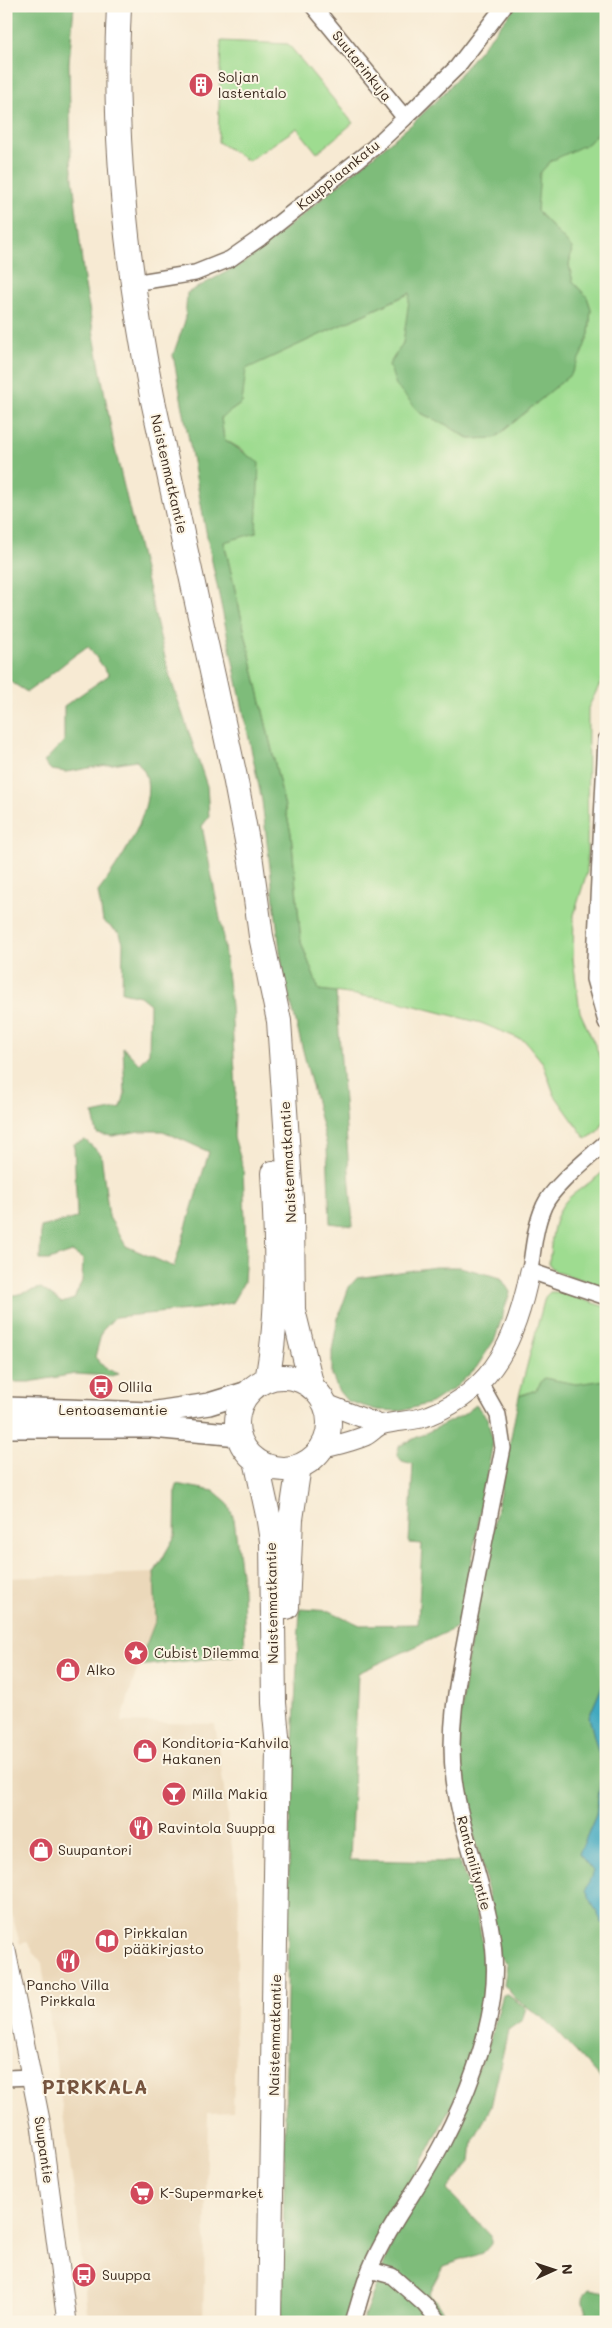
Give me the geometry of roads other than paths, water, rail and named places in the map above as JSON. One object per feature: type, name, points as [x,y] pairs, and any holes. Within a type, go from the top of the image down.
[{"type":"main road","name":"Naistenmatkantie","points":[[119,6],[117,41],[120,152],[126,227],[140,333],[235,778],[251,862],[261,936],[279,1021],[292,1214],[293,1310],[318,1395]]},
{"type":"main road","name":"Naistenmatkantie","points":[[257,1386],[274,1339],[276,1277],[274,1185],[261,985],[261,936]]},
{"type":"main road","points":[[289,1377],[305,1382],[318,1395],[329,1425],[321,1449],[312,1458],[299,1466],[277,1468],[256,1460],[245,1449],[239,1435],[238,1413],[257,1386],[289,1377]]},
{"type":"main road","name":"Lentoasemantie","points":[[6,1408],[150,1413],[194,1407],[257,1386]]},
{"type":"main road","name":"Lentoasemantie","points":[[6,1427],[152,1427],[239,1435]]},
{"type":"main road","name":"Naistenmatkantie","points":[[256,1460],[272,1542],[274,1703],[278,1748],[269,2322]]},
{"type":"main road","name":"Naistenmatkantie","points":[[278,1748],[284,1702],[291,1518],[299,1466]]},
{"type":"street","name":"Kauppiaankatu","points":[[134,283],[195,273],[230,259],[260,238],[373,148],[405,118],[457,67],[504,6]]},
{"type":"street","name":"Suutarinkuja","points":[[316,10],[405,118]]},
{"type":"street","points":[[606,740],[594,979],[606,1022]]},
{"type":"street","points":[[321,1449],[367,1435],[381,1425],[402,1423],[431,1415],[462,1398],[480,1383],[495,1366],[515,1329],[530,1271],[535,1237],[544,1206],[554,1190],[606,1142]]},
{"type":"street","points":[[530,1271],[606,1297]]},
{"type":"street","name":"Rantaniityntie","points":[[354,2322],[370,2270],[388,2234],[443,2142],[476,2065],[494,1993],[494,1959],[486,1897],[464,1825],[454,1780],[452,1740],[454,1707],[461,1663],[503,1448],[498,1415],[480,1383]]},
{"type":"street","points":[[318,1395],[381,1425]]},
{"type":"street","name":"Suupantie","points":[[6,1951],[32,2077],[45,2152],[67,2322]]},
{"type":"street","points":[[6,2078],[32,2077]]},
{"type":"street","points":[[370,2270],[392,2276],[424,2304],[439,2322]]},
{"type":"water","points":[[606,1677],[606,1924],[602,1923],[586,1890],[593,1871],[579,1854],[596,1815],[602,1767],[589,1717]]},
{"type":"place","name":"Soljan lastentalo","points":[[201,85]]},
{"type":"place","name":"Ollila","points":[[101,1387]]},
{"type":"place","name":"Cubist Dilemma","points":[[136,1653]]},
{"type":"place","name":"Alko","points":[[68,1670]]},
{"type":"place","name":"Konditoria-Kahvila Hakanen","points":[[145,1751]]},
{"type":"place","name":"Milla Makia","points":[[174,1794]]},
{"type":"place","name":"Ravintola Suuppa","points":[[141,1828]]},
{"type":"place","name":"Suupantori","points":[[41,1850]]},
{"type":"place","name":"Pirkkalan pääkirjasto","points":[[107,1941]]},
{"type":"place","name":"Pancho Villa Pirkkala","points":[[68,1961]]},
{"type":"place","name":"K-Supermarket","points":[[142,2193]]},
{"type":"place","name":"Suuppa","points":[[84,2275]]},
{"type":"district","name":"PIRKKALA","points":[[95,2087]]}]
